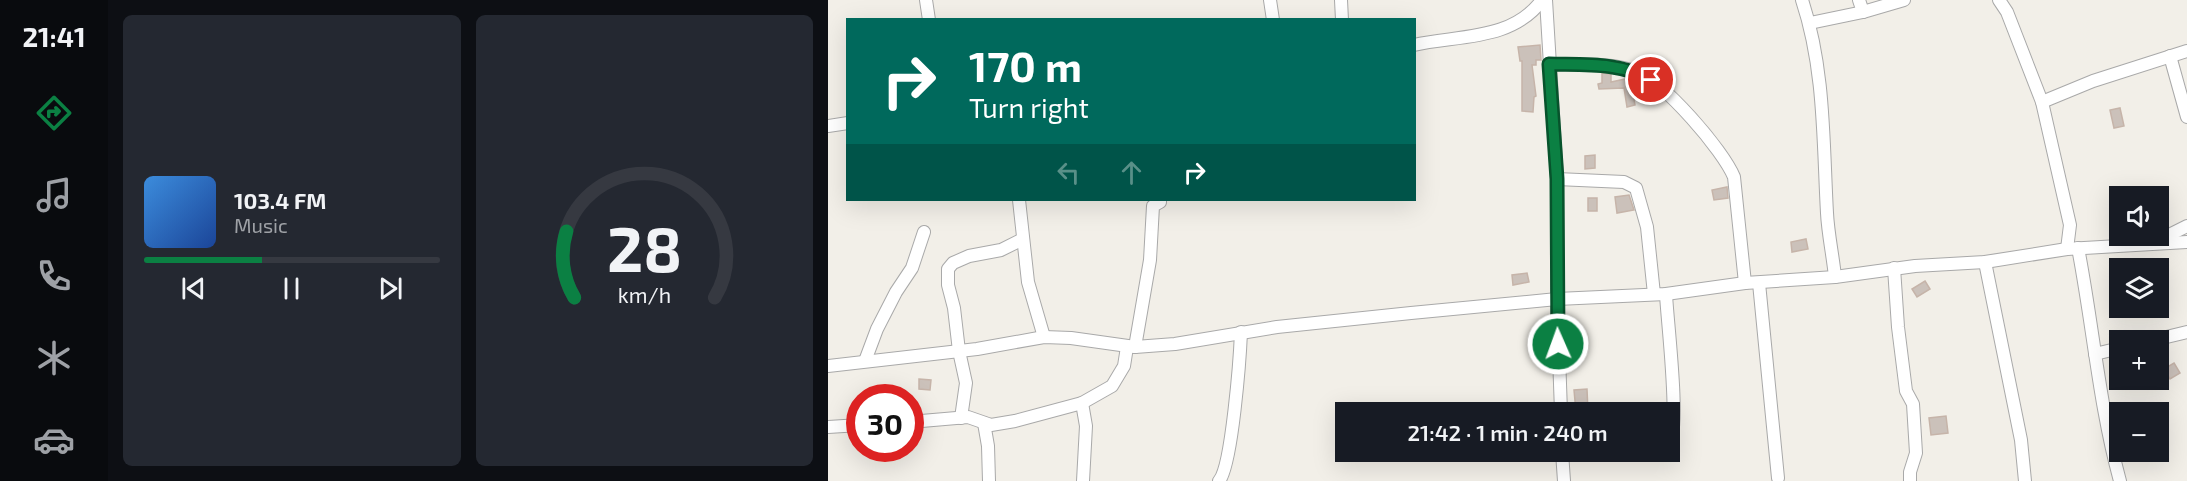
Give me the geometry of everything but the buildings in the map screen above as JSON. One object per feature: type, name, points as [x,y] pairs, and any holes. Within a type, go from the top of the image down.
[{"type":"street","points":[[926,0],[929,18]]},
{"type":"street","points":[[1270,0],[1273,18]]},
{"type":"street","points":[[1341,0],[1342,18]]},
{"type":"street","points":[[1416,45],[1486,34],[1526,16],[1544,0]]},
{"type":"street","points":[[1544,0],[1557,179],[1557,298],[1561,402]]},
{"type":"street","points":[[1802,0],[1815,47],[1825,143],[1827,215],[1835,277]]},
{"type":"street","points":[[1809,23],[1861,6],[1904,0]]},
{"type":"street","points":[[1999,0],[2007,12],[2042,102],[2070,225],[2072,249],[2089,305],[2095,354],[2120,481]]},
{"type":"street","points":[[2042,102],[2093,81],[2187,51]]},
{"type":"street","points":[[2170,56],[2187,117]]},
{"type":"street","points":[[1549,64],[1621,68],[1637,72],[1651,80],[1690,116],[1734,177],[1745,283]]},
{"type":"street","points":[[828,126],[846,123]]},
{"type":"street","points":[[1557,179],[1624,182],[1636,188],[1647,227],[1660,294],[1673,402]]},
{"type":"street","points":[[1019,201],[1028,282],[1044,337]]},
{"type":"street","points":[[924,421],[968,417],[991,425],[1015,421],[1082,403],[1112,386],[1124,366],[1131,347],[1150,260],[1153,205],[1160,201]]},
{"type":"street","points":[[2169,235],[2187,226]]},
{"type":"street","points":[[865,361],[877,329],[896,292],[912,268],[924,232]]},
{"type":"street","points":[[962,418],[966,383],[959,351],[956,317],[948,285],[948,269],[953,263],[969,256],[1001,250],[1023,239]]},
{"type":"street","points":[[2169,243],[2187,242]]},
{"type":"street","points":[[828,366],[995,347],[1044,337],[1071,338],[1131,347],[1175,344],[1241,332],[1557,298],[1660,294],[1745,283],[1835,277],[1894,268],[1985,262],[2072,249],[2129,246]]},
{"type":"street","points":[[1985,262],[2021,440],[2025,481]]},
{"type":"street","points":[[1894,268],[1906,391],[1913,404],[1916,453],[1910,472],[1910,481]]},
{"type":"street","points":[[1759,283],[1778,478]]},
{"type":"street","points":[[1219,481],[1223,477],[1228,455],[1241,332]]},
{"type":"street","points":[[2169,336],[2187,332]]},
{"type":"street","points":[[2095,354],[2109,351]]},
{"type":"street","points":[[1082,403],[1086,426],[1083,481]]},
{"type":"street","points":[[984,423],[989,455],[989,481]]},
{"type":"street","points":[[828,427],[846,426]]},
{"type":"street","points":[[1564,481],[1565,462]]},
{"type":"route","points":[[1558,344],[1557,179],[1549,64],[1621,68],[1637,72],[1651,80]]}]
